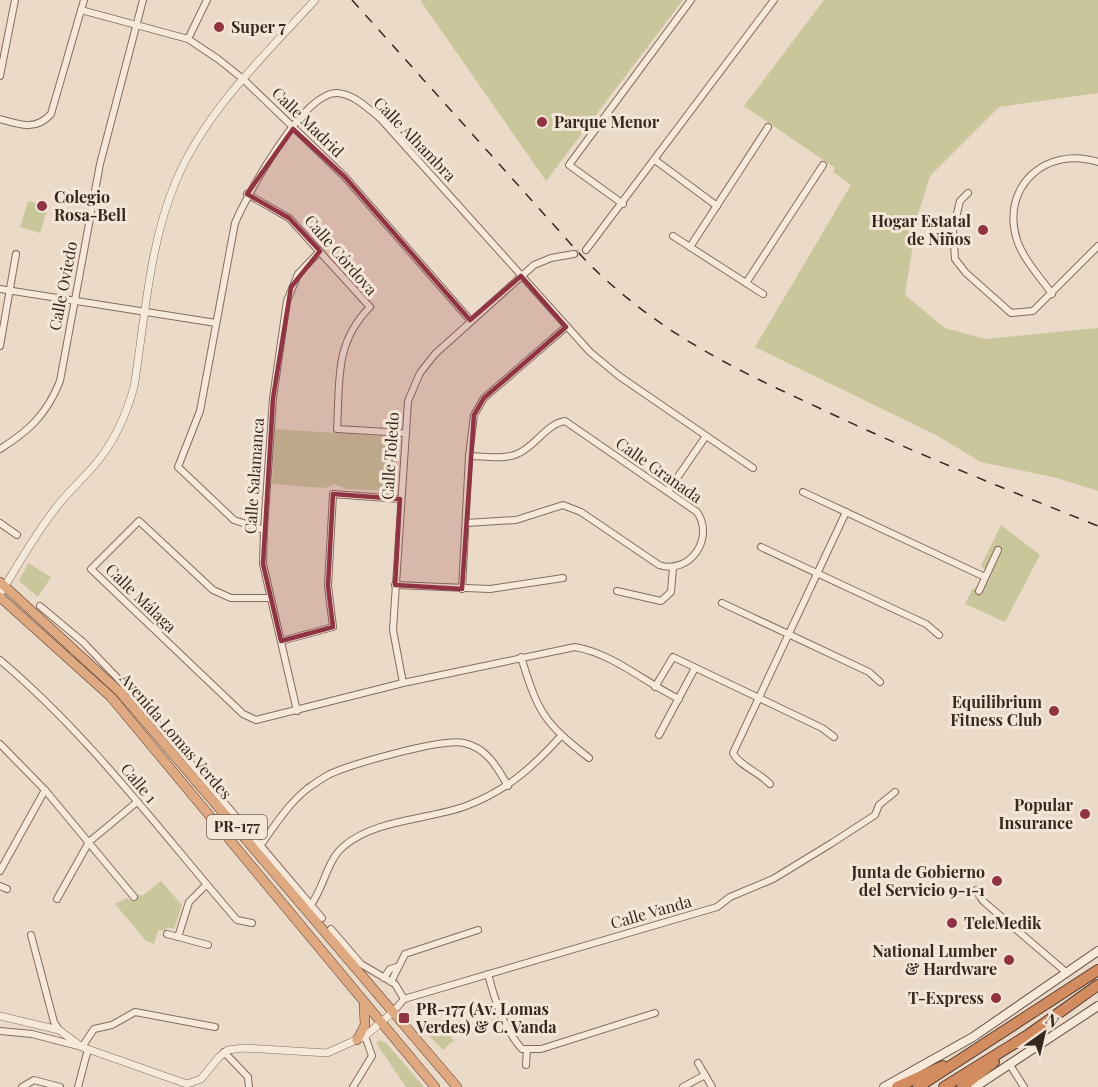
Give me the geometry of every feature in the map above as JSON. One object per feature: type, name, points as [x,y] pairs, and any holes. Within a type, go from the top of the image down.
[{"type":"highway","name":"Avenida Lomas Verdes","points":[[1,590],[111,697],[435,1087]]},
{"type":"highway","name":"Avenida Lomas Verdes","points":[[1,590],[120,692],[457,1087]]},
{"type":"highway","points":[[918,1087],[966,1058],[1098,970]]},
{"type":"highway","points":[[944,1087],[1012,1045],[1098,985]]},
{"type":"highway","points":[[361,997],[367,1016],[361,1038]]},
{"type":"highway","points":[[962,1087],[983,1073],[1012,1045]]},
{"type":"highway","points":[[897,1087],[966,1058]]},
{"type":"main road","points":[[884,1087],[1000,1019],[1098,951]]},
{"type":"main road","points":[[975,1087],[1098,1006]]},
{"type":"street","points":[[0,76],[15,0]]},
{"type":"street","points":[[0,119],[22,126],[37,126],[51,114],[84,0]]},
{"type":"street","name":"Calle Oviedo","points":[[0,449],[38,422],[60,381],[100,164],[143,0]]},
{"type":"street","points":[[188,39],[207,0]]},
{"type":"street","points":[[1,590],[29,543],[71,489],[100,458],[119,429],[135,387],[159,237],[176,181],[206,126],[243,79],[315,0]]},
{"type":"street","points":[[622,204],[569,165],[691,0]]},
{"type":"street","points":[[586,250],[774,0]]},
{"type":"street","name":"Calle Madrid","points":[[81,10],[188,39],[243,79],[345,177],[470,320]]},
{"type":"street","name":"Calle Alhambra","points":[[264,530],[234,520],[178,467],[200,411],[229,246],[247,194],[267,161],[293,129],[325,95],[335,93],[354,98],[380,118],[425,165],[566,327],[619,376],[753,468]]},
{"type":"street","points":[[690,247],[768,127]]},
{"type":"street","points":[[1053,294],[1017,242],[1014,221],[1019,192],[1038,168],[1051,160],[1079,157],[1098,162]]},
{"type":"street","points":[[655,160],[717,206]]},
{"type":"street","points":[[746,283],[823,165]]},
{"type":"street","points":[[968,193],[960,201],[953,230],[955,259],[966,273],[1007,311],[1022,314],[1033,311],[1053,294],[1098,246]]},
{"type":"street","name":"Calle Córdova","points":[[247,194],[289,218],[370,307],[356,321],[342,353],[337,429],[404,433]]},
{"type":"street","points":[[673,236],[763,294]]},
{"type":"street","name":"Calle Salamanca","points":[[297,711],[269,597],[263,564],[264,530],[273,398],[287,301],[298,274],[320,251]]},
{"type":"street","points":[[0,346],[16,254]]},
{"type":"street","name":"Calle Toledo","points":[[403,683],[393,638],[404,433],[408,401],[420,374],[435,354],[470,320],[542,261],[574,254]]},
{"type":"street","points":[[0,289],[216,323]]},
{"type":"street","points":[[462,589],[472,422],[484,398],[566,327]]},
{"type":"street","name":"Calle Granada","points":[[469,456],[511,456],[520,453],[554,424],[565,421],[698,512],[705,528],[702,543],[692,558],[682,566],[673,568]]},
{"type":"street","points":[[668,491],[706,436]]},
{"type":"street","points":[[803,492],[985,577]]},
{"type":"street","points":[[281,641],[333,627],[328,586],[333,494],[400,500]]},
{"type":"street","points":[[466,522],[516,520],[563,505],[581,512],[659,565],[673,568],[671,592],[661,601],[617,591]]},
{"type":"street","points":[[770,784],[760,773],[739,762],[733,753],[846,512]]},
{"type":"street","name":"Calle Málaga","points":[[269,597],[231,598],[213,590],[139,521],[92,569],[243,714],[256,720],[297,711]]},
{"type":"street","points":[[0,523],[17,535]]},
{"type":"street","points":[[761,547],[926,624],[939,635]]},
{"type":"street","points":[[979,591],[998,550]]},
{"type":"street","points":[[395,585],[462,589],[517,587],[563,578]]},
{"type":"street","points":[[722,603],[868,672],[880,682]]},
{"type":"street","points":[[40,606],[83,642],[127,688],[322,918]]},
{"type":"street","points":[[297,711],[403,683],[575,647],[594,651],[679,699]]},
{"type":"street","points":[[521,657],[535,702],[561,736],[590,758]]},
{"type":"street","points":[[655,687],[673,657],[822,728],[834,737]]},
{"type":"street","name":"Calle 1","points":[[0,660],[57,711],[237,920],[252,923]]},
{"type":"street","points":[[659,735],[695,668]]},
{"type":"street","points":[[310,906],[334,858],[343,847],[376,830],[465,806],[508,786],[533,768],[561,736]]},
{"type":"street","points":[[260,846],[293,801],[328,775],[354,765],[446,742],[463,742],[476,748],[495,764],[508,786]]},
{"type":"street","points":[[0,744],[45,790],[134,897]]},
{"type":"street","points":[[0,872],[45,790]]},
{"type":"street","name":"Calle Vanda","points":[[404,999],[717,907],[730,897],[773,879],[841,837],[875,815],[879,805],[895,792]]},
{"type":"street","points":[[57,899],[89,842],[137,802]]},
{"type":"street","points":[[178,937],[191,897],[206,885]]},
{"type":"street","points":[[976,890],[983,901],[1067,973]]},
{"type":"street","points":[[0,1031],[32,1034],[85,1048],[187,1084],[201,1079],[224,1052],[244,1048],[327,1053],[361,1038],[381,1024],[404,999],[400,989],[361,964],[331,929]]},
{"type":"street","points":[[387,980],[405,954],[477,930]]},
{"type":"street","points":[[167,934],[208,945]]},
{"type":"street","points":[[31,935],[54,1022],[60,1030],[85,1048]]},
{"type":"street","points":[[488,974],[494,997],[512,1038],[522,1049],[541,1049],[655,1013]]},
{"type":"street","points":[[78,1087],[85,1048],[94,1029],[112,1025],[135,1012],[215,1027]]},
{"type":"street","points":[[0,1016],[60,1030]]},
{"type":"street","points":[[353,1087],[372,1056],[361,1038]]},
{"type":"street","points":[[526,1065],[527,1050]]},
{"type":"street","points":[[224,1052],[248,1077],[249,1087]]},
{"type":"street","points":[[698,1063],[712,1087]]},
{"type":"street","points":[[1010,1065],[1024,1087]]},
{"type":"street","points":[[683,1087],[705,1075]]},
{"type":"street","points":[[22,1087],[34,1080],[60,1087]]},
{"type":"highlighted area","points":[[293,129],[345,177],[470,320],[521,276],[566,327],[484,398],[474,415],[462,589],[395,585],[400,499],[333,494],[328,586],[333,627],[281,641],[263,564],[273,398],[291,287],[320,251],[289,218],[247,194]]},
{"type":"shaded area","points":[[420,0],[683,0],[546,181]]},
{"type":"shaded area","points":[[824,0],[1098,0],[1098,93],[999,107],[930,176],[917,218],[905,295],[945,328],[985,339],[1098,328],[1098,491],[1057,478],[981,462],[936,435],[755,347],[851,185],[833,172],[835,168],[744,106]]},
{"type":"shaded area","points":[[28,201],[48,206],[40,233],[20,227]]},
{"type":"shaded area","points":[[275,429],[395,437],[398,440],[394,491],[346,489],[334,484],[325,488],[272,484]]},
{"type":"shaded area","points":[[1001,525],[1040,555],[1005,622],[965,604],[973,588],[982,592],[992,573],[981,566]]},
{"type":"shaded area","points":[[28,563],[51,577],[38,597],[19,581]]},
{"type":"shaded area","points":[[161,881],[182,905],[174,929],[167,927],[165,931],[158,930],[154,944],[146,941],[115,904],[127,898],[132,901],[140,894],[142,896]]},
{"type":"shaded area","points":[[435,1022],[454,1040],[443,1050],[425,1032]]},
{"type":"shaded area","points":[[380,1040],[387,1044],[424,1087],[406,1087],[376,1043]]},
{"type":"tunnel","points":[[574,254],[586,250]]},
{"type":"railway","points":[[352,0],[587,262],[614,287],[668,328],[753,377],[886,439],[1098,526]]},
{"type":"place","name":"Super 7","points":[[219,27]]},
{"type":"place","name":"Parque Menor","points":[[542,122]]},
{"type":"place","name":"Colegio Rosa-Bell","points":[[42,206]]},
{"type":"place","name":"Hogar Estatal de Niños","points":[[983,230]]},
{"type":"place","name":"Equilibrium Fitness Club","points":[[1054,711]]},
{"type":"place","name":"Popular Insurance","points":[[1085,814]]},
{"type":"place","name":"Junta de Gobierno del Servicio 9-1-1","points":[[997,881]]},
{"type":"place","name":"TeleMedik","points":[[952,923]]},
{"type":"place","name":"National Lumber & Hardware","points":[[1009,960]]},
{"type":"place","name":"T-Express","points":[[996,998]]},
{"type":"place","name":"PR-177 (Av. Lomas Verdes) & C. Vanda","points":[[404,1018]]}]
